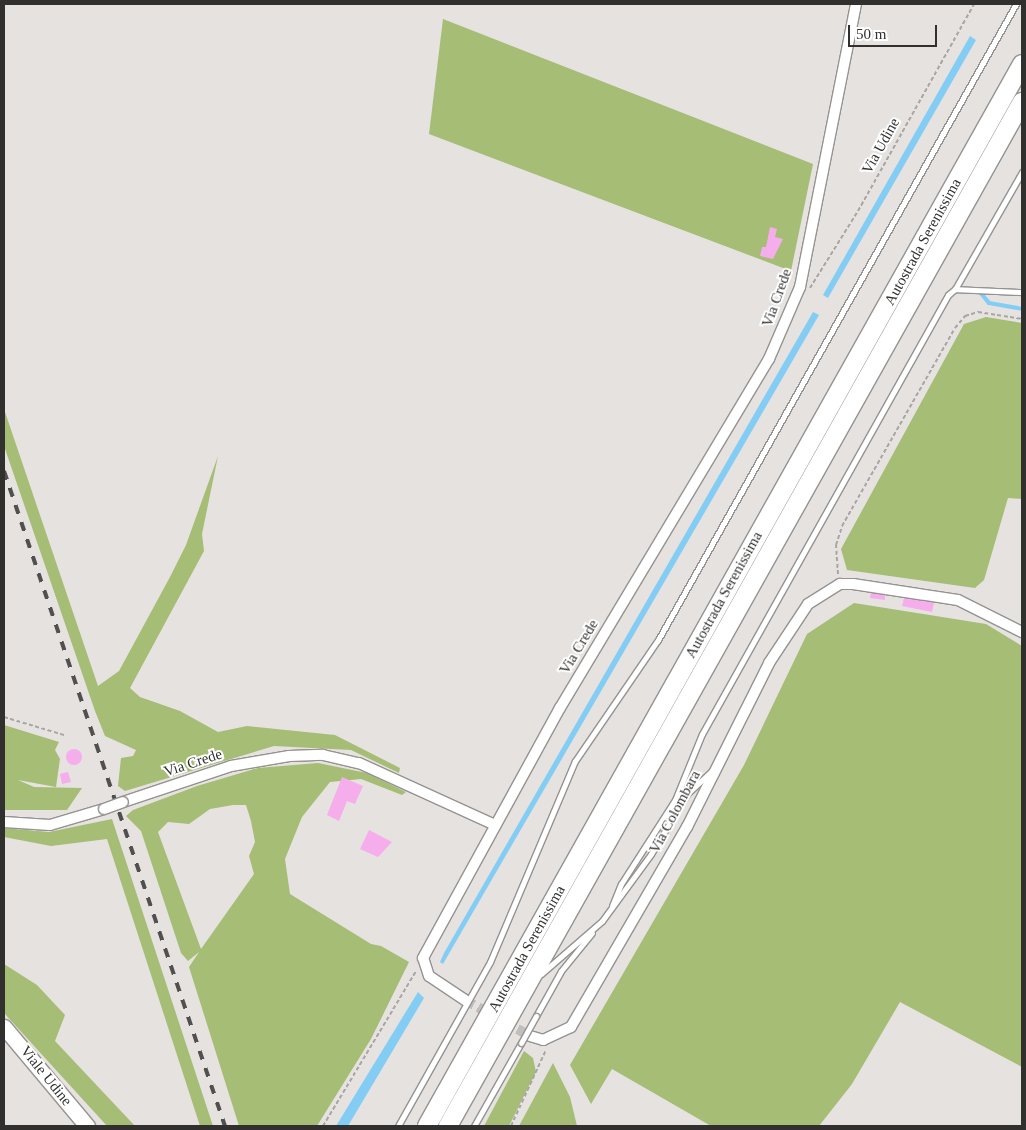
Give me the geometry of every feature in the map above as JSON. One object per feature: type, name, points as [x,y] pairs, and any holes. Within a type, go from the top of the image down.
[{"type":"highway","name":"Autostrada Serenissima","points":[[427,1126],[1022,64]]},
{"type":"highway","name":"Autostrada Serenissima","points":[[448,1126],[1022,102]]},
{"type":"main road","name":"Viale Udine","points":[[4,1027],[87,1126]]},
{"type":"street","name":"Via Crede","points":[[4,822],[50,825],[232,766],[289,756],[323,755],[359,763],[495,825],[560,708],[770,359],[800,287],[856,4]]},
{"type":"street","points":[[840,584],[958,600],[1022,632]]},
{"type":"street","name":"Via Colombara","points":[[551,1038],[571,1027],[588,1001],[717,766],[769,663],[808,604],[840,584]]},
{"type":"street","points":[[465,1000],[429,976],[424,958],[495,825]]},
{"type":"street","points":[[530,1036],[551,1038]]},
{"type":"lane","points":[[398,1126],[490,962],[575,761],[658,640],[1016,4]]},
{"type":"lane","points":[[612,906],[621,884],[675,800],[702,734],[827,508],[1022,172]]},
{"type":"lane","points":[[955,288],[1022,292]]},
{"type":"lane","points":[[474,1126],[561,971],[602,921],[651,854],[687,794],[717,766]]},
{"type":"lane","points":[[526,987],[602,921]]},
{"type":"path","name":"Via Udine","points":[[800,287],[813,288],[974,4]]},
{"type":"path","points":[[840,584],[836,545],[842,526],[955,328],[965,316],[978,312],[1022,319]]},
{"type":"path","points":[[4,717],[64,735]]},
{"type":"path","points":[[324,1126],[424,958]]},
{"type":"path","points":[[512,1126],[551,1038]]},
{"type":"green space","points":[[443,19],[813,164],[791,271],[429,134]]},
{"type":"green space","points":[[986,317],[1022,323],[1022,499],[1008,498],[984,580],[975,588],[847,570],[841,549],[964,324]]},
{"type":"green space","points":[[4,409],[98,686],[119,671],[170,577],[186,545],[218,456],[202,534],[204,551],[130,688],[140,697],[180,711],[218,732],[247,726],[335,735],[400,768],[399,773],[351,750],[274,746],[125,791],[118,786],[121,758],[133,756],[136,750],[105,736],[95,711],[4,446]]},
{"type":"green space","points":[[854,603],[986,624],[1022,646],[1022,1067],[900,1002],[852,1084],[819,1126],[711,1126],[612,1069],[591,1104],[570,1065],[744,765],[807,634]]},
{"type":"green space","points":[[4,725],[59,742],[55,750],[60,759],[56,787],[18,780],[34,787],[82,788],[67,810],[4,810]]},
{"type":"green space","points":[[318,763],[367,773],[406,792],[402,795],[361,779],[330,782],[302,817],[285,859],[290,894],[371,944],[381,946],[409,962],[371,1039],[317,1126],[239,1126],[189,967],[199,952],[188,961],[181,953],[141,831],[126,816],[133,810],[197,786],[258,768]],"holes":[[[246,805],[255,842],[249,856],[254,874],[201,949],[158,832],[168,822],[189,824],[210,809]]]},
{"type":"green space","points":[[112,819],[213,1126],[200,1126],[107,839],[51,846],[4,837],[4,828],[49,832]]},
{"type":"green space","points":[[4,964],[37,985],[65,1015],[55,1041],[135,1126],[107,1126],[4,1013]]},
{"type":"green space","points":[[524,1051],[533,1058],[536,1072],[509,1126],[484,1126]]},
{"type":"green space","points":[[553,1063],[570,1097],[577,1126],[519,1126]]},
{"type":"water","points":[[970,36],[976,40],[828,298],[823,295]]},
{"type":"water","points":[[813,312],[819,315],[443,964],[440,962],[444,953]]},
{"type":"water","points":[[418,992],[424,998],[348,1126],[336,1126]]},
{"type":"building","points":[[770,227],[777,229],[775,237],[783,239],[773,259],[760,256],[762,247],[766,247]]},
{"type":"building","points":[[871,592],[885,594],[885,600],[870,598]]},
{"type":"building","points":[[904,598],[934,602],[932,612],[902,606]]},
{"type":"building","points":[[74,749],[80,751],[82,757],[80,763],[74,765],[68,763],[66,757],[68,751]]},
{"type":"building","points":[[68,772],[71,782],[62,784],[60,774]]},
{"type":"building","points":[[342,777],[363,786],[355,804],[347,801],[339,821],[327,815]]},
{"type":"building","points":[[369,830],[392,842],[378,857],[360,849]]},
{"type":"waterway","points":[[980,292],[989,303],[1022,309]]},
{"type":"tunnel","points":[[465,1000],[530,1036]]},
{"type":"railway","points":[[4,471],[225,1126]]}]
